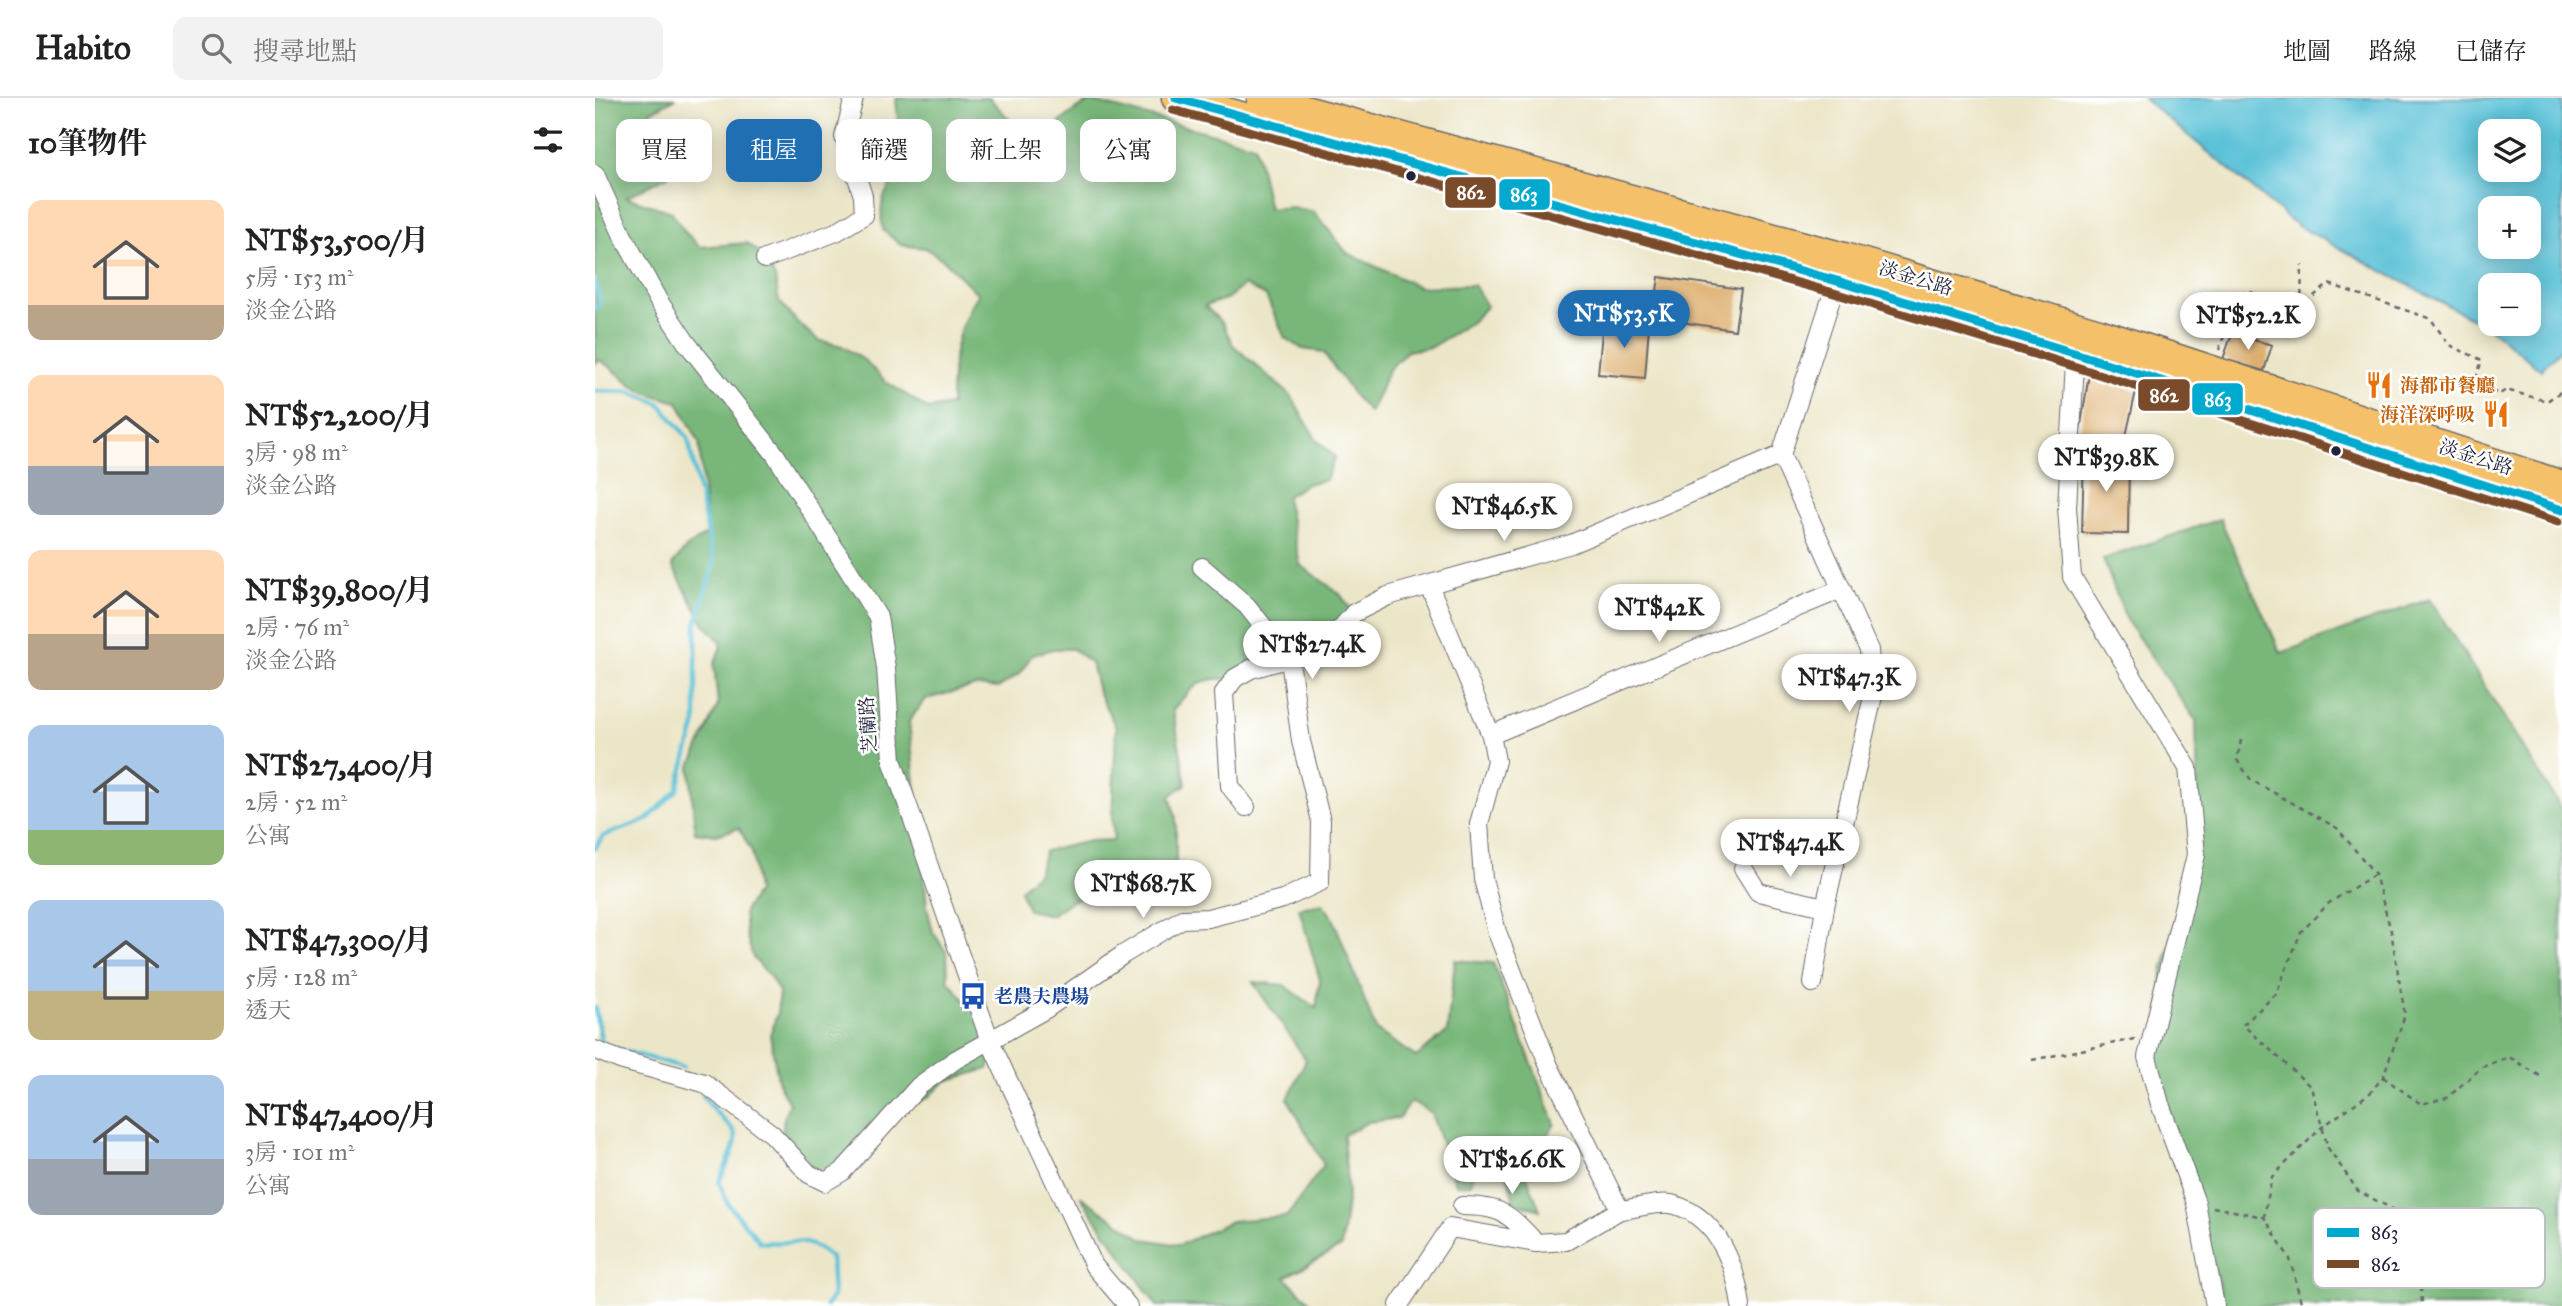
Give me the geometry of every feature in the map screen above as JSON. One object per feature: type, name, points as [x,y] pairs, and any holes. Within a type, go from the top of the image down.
[{"type":"main road","name":"淡金公路","points":[[1176,98],[1841,269]]},
{"type":"main road","name":"淡金公路","points":[[1261,98],[2562,485]]},
{"type":"main road","name":"淡金公路","points":[[2077,340],[2562,510]]},
{"type":"street","points":[[765,259],[836,232],[864,215],[863,196],[844,138],[854,98]]},
{"type":"street","name":"芝蘭路","points":[[595,174],[657,300],[775,454],[878,618],[886,668],[892,760],[990,1041],[1094,1266],[1125,1305]]},
{"type":"street","points":[[1812,983],[1825,907],[1873,696],[1869,650],[1781,454],[1841,269]]},
{"type":"street","points":[[2077,340],[2067,507],[2072,577],[2188,768],[2196,855],[2147,1057],[2160,1104],[2196,1203],[2215,1306]]},
{"type":"street","points":[[1246,807],[1230,786],[1224,693],[1235,678],[1251,669],[1322,649],[1354,613],[1388,596],[1571,544],[1781,454]]},
{"type":"street","points":[[595,1050],[620,1060],[704,1083],[772,1134],[809,1174],[825,1182],[852,1163],[919,1086],[1046,1009],[1124,954],[1182,919],[1208,918],[1283,899],[1320,882],[1321,821],[1301,741],[1290,660],[1247,606],[1202,567]]},
{"type":"street","points":[[1429,585],[1491,735],[1496,761],[1479,824],[1483,879],[1497,932],[1549,1066],[1620,1210]]},
{"type":"street","points":[[1491,735],[1842,589]]},
{"type":"street","points":[[1743,869],[1758,892],[1825,907]]},
{"type":"street","points":[[1399,1305],[1450,1228],[1536,1243],[1566,1241],[1620,1210],[1674,1204],[1704,1221],[1728,1253],[1741,1306]]},
{"type":"street","points":[[1462,1206],[1490,1206],[1514,1219],[1536,1243]]},
{"type":"path","points":[[2301,306],[2302,265]]},
{"type":"path","points":[[2301,306],[2329,284],[2431,319],[2449,345],[2482,360],[2474,385],[2500,394],[2506,390],[2547,401],[2562,391]]},
{"type":"path","points":[[2209,347],[2219,350],[2238,295],[2246,291],[2301,306]]},
{"type":"path","points":[[2241,740],[2237,760],[2251,780],[2337,828],[2375,874],[2391,931],[2405,1015],[2383,1077],[2370,1093],[2322,1126],[2272,1177],[2264,1217],[2290,1259],[2302,1306]]},
{"type":"path","points":[[2375,874],[2329,902],[2301,932],[2276,994],[2243,1025],[2311,1087],[2328,1149],[2358,1191],[2390,1208]]},
{"type":"path","points":[[2032,1060],[2152,1036]]},
{"type":"path","points":[[2383,1077],[2421,1104],[2447,1098],[2482,1067],[2509,1057],[2542,1077]]},
{"type":"path","points":[[2196,1203],[2264,1217]]},
{"type":"path","points":[[2421,1288],[2422,1306]]},
{"type":"green space","points":[[595,98],[676,98],[650,112],[652,119],[616,119],[616,182],[656,182],[626,197],[672,212],[684,231],[700,247],[747,243],[765,257],[775,278],[779,301],[798,323],[818,340],[842,346],[864,360],[885,381],[928,409],[951,405],[952,375],[959,334],[978,294],[945,261],[925,248],[901,245],[883,230],[882,204],[893,182],[932,182],[932,119],[898,119],[896,98],[989,98],[1009,119],[946,119],[946,182],[1066,182],[1064,119],[1091,101],[1158,119],[1080,119],[1080,182],[1176,182],[1176,124],[1255,145],[1269,209],[1291,207],[1314,212],[1347,253],[1419,287],[1474,285],[1487,306],[1470,323],[1431,347],[1407,351],[1389,369],[1370,413],[1323,352],[1303,349],[1285,338],[1266,296],[1244,285],[1228,298],[1205,306],[1223,324],[1233,345],[1291,396],[1316,439],[1335,457],[1326,480],[1306,484],[1286,497],[1300,565],[1340,594],[1357,618],[1332,624],[1312,637],[1289,632],[1250,660],[1238,680],[1216,679],[1201,683],[1173,710],[1186,784],[1170,796],[1176,818],[1176,867],[1147,892],[1132,900],[1112,905],[1094,894],[1073,900],[1051,915],[1028,910],[1020,890],[1038,872],[1045,851],[1090,841],[1114,840],[1112,819],[1116,727],[1098,692],[1091,663],[1073,649],[1053,649],[1032,655],[1019,674],[998,688],[976,686],[926,699],[909,721],[927,907],[933,932],[947,953],[948,980],[966,1002],[989,1020],[995,1045],[988,1069],[946,1081],[929,1097],[886,1118],[863,1163],[817,1175],[791,1151],[783,1137],[782,1128],[789,1103],[779,1085],[770,1035],[777,1014],[779,992],[769,975],[753,958],[746,933],[744,911],[757,892],[752,852],[739,828],[716,835],[695,832],[690,768],[718,705],[714,665],[722,643],[704,624],[672,565],[687,547],[707,534],[699,442],[678,402],[640,390],[599,360],[595,364]]},
{"type":"green space","points":[[2220,519],[2281,653],[2430,599],[2562,810],[2562,1306],[2225,1306],[2156,1068],[2163,971],[2199,836],[2196,721],[2127,621],[2103,559]]},
{"type":"green space","points":[[1323,904],[1333,918],[1376,1030],[1416,1057],[1447,1032],[1455,960],[1493,963],[1555,1124],[1524,1169],[1540,1210],[1514,1202],[1502,1148],[1482,1147],[1471,1184],[1456,1185],[1431,1113],[1411,1101],[1399,1118],[1368,1122],[1343,1135],[1348,1194],[1341,1247],[1285,1277],[1314,1306],[1157,1306],[1080,1196],[1143,1239],[1180,1245],[1231,1221],[1287,1216],[1324,1165],[1288,1099],[1306,1060],[1253,982],[1284,985],[1316,1008],[1320,980],[1299,908]]},
{"type":"water","points":[[2143,98],[2562,98],[2562,347],[2541,370],[2499,336],[2541,336],[2541,273],[2478,273],[2478,322],[2296,225]]},
{"type":"building","points":[[1659,277],[1741,289],[1735,330],[1653,318]]},
{"type":"building","points":[[1603,322],[1649,326],[1645,378],[1598,374]]},
{"type":"building","points":[[2232,334],[2272,345],[2264,371],[2223,359]]},
{"type":"building","points":[[2089,374],[2136,391],[2125,441],[2079,437]]},
{"type":"building","points":[[2084,453],[2129,454],[2128,534],[2082,533]]},
{"type":"waterway","points":[[595,282],[600,303],[595,309]]},
{"type":"waterway","points":[[595,391],[631,392],[659,403],[688,438],[714,563],[696,624],[696,723],[677,790],[647,820],[603,836],[595,848]]},
{"type":"waterway","points":[[595,1008],[602,1045],[683,1067]]},
{"type":"waterway","points":[[703,1096],[735,1133],[734,1149],[719,1182],[728,1204],[760,1242],[806,1243],[831,1258],[833,1296],[826,1306]]},
{"type":"transit line","name":"863","points":[[1176,98],[1837,281],[2074,353],[2562,510]]},
{"type":"transit line","name":"862","points":[[1173,110],[1834,293],[2070,365],[2558,522]]},
{"type":"place","name":"海都市餐廳","points":[[2379,385]]},
{"type":"place","name":"海洋深呼吸","points":[[2496,414]]},
{"type":"place","name":"老農夫農場","points":[[973,996]]}]
